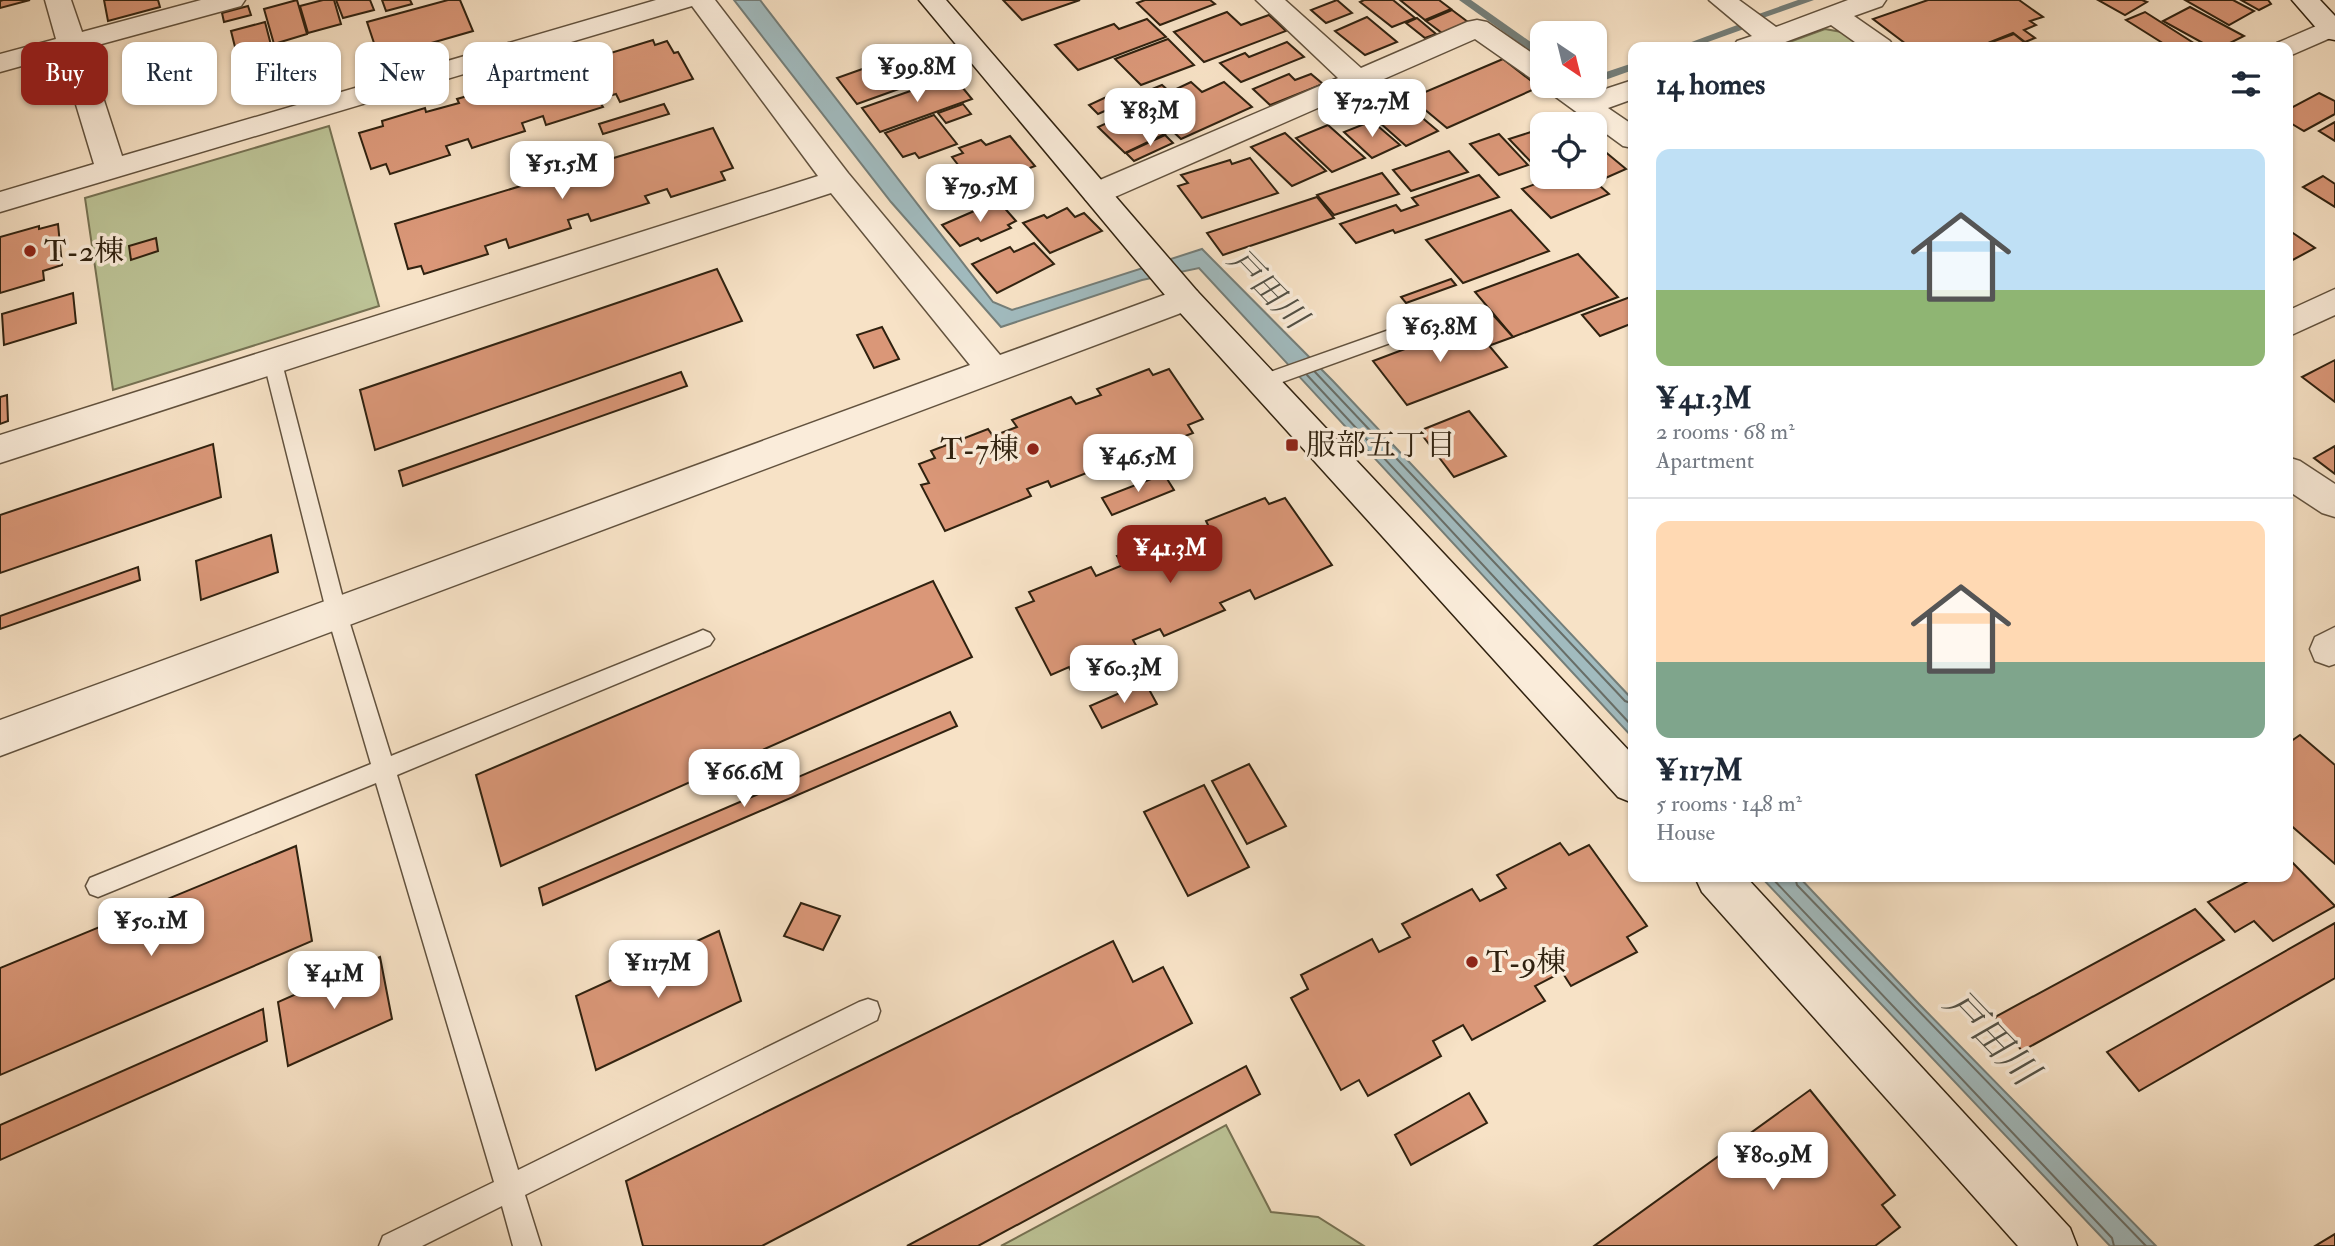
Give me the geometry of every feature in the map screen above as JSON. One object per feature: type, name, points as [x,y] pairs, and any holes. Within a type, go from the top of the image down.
[{"type":"street","points":[[58,0],[71,42]]},
{"type":"street","points":[[79,42],[232,0]]},
{"type":"street","points":[[0,202],[685,0]]},
{"type":"street","points":[[701,0],[837,180],[994,371]]},
{"type":"street","points":[[932,0],[1181,293],[1276,377],[1628,778]]},
{"type":"street","points":[[1269,0],[1358,81]]},
{"type":"street","points":[[1722,0],[1773,37]]},
{"type":"street","points":[[1760,42],[1873,0]]},
{"type":"street","points":[[2293,46],[2334,29],[2305,0]]},
{"type":"street","points":[[1835,15],[1873,42]]},
{"type":"street","points":[[1097,193],[1478,28],[1530,65]]},
{"type":"street","points":[[0,63],[21,57]]},
{"type":"street","points":[[1587,105],[1628,91]]},
{"type":"street","points":[[1577,98],[1628,135]]},
{"type":"street","points":[[91,105],[111,170]]},
{"type":"street","points":[[0,449],[837,180]]},
{"type":"street","points":[[0,738],[994,371],[1181,293]]},
{"type":"street","points":[[2293,322],[2335,301]]},
{"type":"street","points":[[2293,475],[2335,503]]},
{"type":"street","points":[[1722,882],[2052,1246]]},
{"type":"lane","points":[[1276,377],[1423,324]]},
{"type":"lane","points":[[273,362],[337,614],[527,1246]]},
{"type":"lane","points":[[98,886],[703,639]]},
{"type":"lane","points":[[393,1246],[868,1012]]},
{"type":"green space","points":[[1825,29],[1847,33],[1860,42],[1790,42]]},
{"type":"green space","points":[[329,126],[379,306],[113,390],[85,198]]},
{"type":"green space","points":[[1226,1125],[1271,1212],[1318,1217],[1364,1246],[1001,1246]]},
{"type":"water","points":[[734,0],[760,0],[993,302],[1012,310],[1202,249],[1333,381],[1628,695],[1628,733],[1199,268],[1142,280],[1001,327],[891,202]]},
{"type":"water","points":[[1766,882],[1804,882],[2156,1246],[2110,1246]]},
{"type":"building","points":[[30,0],[0,8],[0,1]]},
{"type":"building","points":[[104,0],[158,0],[160,7],[108,21]]},
{"type":"building","points":[[297,0],[307,34],[273,42],[264,9]]},
{"type":"building","points":[[334,0],[341,24],[308,33],[300,6]]},
{"type":"building","points":[[336,0],[370,0],[374,10],[343,18]]},
{"type":"building","points":[[382,0],[410,0],[412,4],[386,11]]},
{"type":"building","points":[[448,0],[460,0],[473,31],[435,42],[374,42],[367,22]]},
{"type":"building","points":[[1003,0],[1080,0],[1022,20]]},
{"type":"building","points":[[1145,0],[1210,0],[1215,4],[1160,25],[1137,3]]},
{"type":"building","points":[[1337,0],[1352,13],[1326,23],[1311,10]]},
{"type":"building","points":[[1393,0],[1415,18],[1392,27],[1360,2]]},
{"type":"building","points":[[1400,0],[1439,0],[1451,9],[1425,20]]},
{"type":"building","points":[[1928,0],[2019,0],[2043,17],[2030,21],[2036,25],[2024,30],[2035,38],[2025,42],[2013,33],[1990,42],[1903,42],[1873,19]]},
{"type":"building","points":[[2098,0],[2142,0],[2147,2],[2125,15]]},
{"type":"building","points":[[2185,0],[2233,0],[2254,11],[2229,25]]},
{"type":"building","points":[[2241,0],[2268,0],[2271,4],[2259,10]]},
{"type":"building","points":[[248,6],[251,15],[224,22],[222,13]]},
{"type":"building","points":[[2190,7],[2244,36],[2232,42],[2201,42],[2163,21]]},
{"type":"building","points":[[1452,10],[1468,22],[1442,33],[1426,21]]},
{"type":"building","points":[[1227,12],[1241,25],[1269,15],[1286,31],[1204,62],[1174,32]]},
{"type":"building","points":[[2145,12],[2192,42],[2161,42],[2126,20]]},
{"type":"building","points":[[1367,17],[1397,42],[1365,55],[1335,31]]},
{"type":"building","points":[[1417,18],[1436,34],[1425,38],[1406,23]]},
{"type":"building","points":[[1147,19],[1166,37],[1078,70],[1055,45],[1114,24],[1119,29]]},
{"type":"building","points":[[265,22],[270,42],[234,42],[231,31]]},
{"type":"building","points":[[2014,34],[2024,42],[1992,42]]},
{"type":"building","points":[[1168,39],[1194,65],[1141,85],[1115,59]]},
{"type":"building","points":[[653,40],[655,45],[667,41],[674,53],[678,52],[693,79],[620,102],[616,94],[613,95],[613,52]]},
{"type":"building","points":[[1287,42],[1304,57],[1241,82],[1220,63],[1245,53],[1249,57]]},
{"type":"building","points":[[916,50],[921,55],[932,52],[949,71],[857,104],[837,78]]},
{"type":"building","points":[[1503,59],[1530,80],[1530,91],[1447,128],[1411,98]]},
{"type":"building","points":[[1289,74],[1295,80],[1311,74],[1323,84],[1270,105],[1253,89]]},
{"type":"building","points":[[953,76],[972,99],[880,132],[862,108]]},
{"type":"building","points":[[1191,82],[1202,92],[1224,82],[1252,107],[1181,139],[1135,96],[1162,85],[1170,92]]},
{"type":"building","points":[[2319,93],[2335,101],[2335,114],[2304,131],[2293,125],[2293,107]]},
{"type":"building","points":[[1113,94],[1123,103],[1098,114],[1089,105]]},
{"type":"building","points":[[463,97],[463,105],[603,107],[546,125],[543,116],[522,123],[525,131],[472,148],[468,139],[446,146],[450,155],[390,174],[386,164],[371,169],[359,133],[383,126],[382,121],[425,108],[426,112],[459,103],[457,99]]},
{"type":"building","points":[[1401,100],[1438,131],[1406,146],[1370,114]]},
{"type":"building","points":[[664,104],[669,114],[603,134],[599,124]]},
{"type":"building","points":[[963,104],[971,114],[946,123],[938,113]]},
{"type":"building","points":[[1138,109],[1165,134],[1125,153],[1098,127]]},
{"type":"building","points":[[934,115],[957,144],[919,158],[915,153],[903,157],[885,133]]},
{"type":"building","points":[[1372,121],[1400,145],[1372,158],[1344,132]]},
{"type":"building","points":[[2335,122],[2335,141],[2319,131]]},
{"type":"building","points":[[1328,125],[1365,158],[1332,172],[1296,138]]},
{"type":"building","points":[[713,128],[733,168],[721,172],[725,180],[671,197],[667,189],[645,196],[649,203],[591,221],[588,214],[568,220],[571,228],[509,248],[506,239],[485,246],[488,254],[424,274],[421,266],[408,269],[395,224]]},
{"type":"building","points":[[1530,132],[1530,161],[1509,139]]},
{"type":"building","points":[[1285,133],[1326,171],[1292,186],[1251,147]]},
{"type":"building","points":[[1499,134],[1528,165],[1499,175],[1470,144]]},
{"type":"building","points":[[1165,135],[1173,143],[1134,161],[1126,153]]},
{"type":"building","points":[[1010,136],[1035,166],[995,181],[993,178],[973,184],[952,157],[963,153],[959,148],[981,140],[986,145]]},
{"type":"building","points":[[1449,151],[1468,172],[1411,191],[1393,170]]},
{"type":"building","points":[[1607,153],[1626,169],[1607,177]]},
{"type":"building","points":[[1250,158],[1278,193],[1202,218],[1178,186],[1188,183],[1181,175],[1230,160],[1232,164]]},
{"type":"building","points":[[1382,173],[1399,194],[1334,215],[1317,195]]},
{"type":"building","points":[[1479,175],[1499,197],[1395,233],[1393,230],[1356,243],[1340,224],[1396,205],[1401,211],[1418,205],[1412,198]]},
{"type":"building","points":[[2323,176],[2335,184],[2335,207],[2303,187]]},
{"type":"building","points":[[1530,186],[1530,189],[1603,189],[1609,194],[1551,218],[1522,189]]},
{"type":"building","points":[[1317,197],[1334,218],[1223,255],[1207,233]]},
{"type":"building","points":[[1001,204],[1016,221],[1008,225],[1011,228],[981,241],[978,238],[960,246],[942,225],[988,205],[991,208]]},
{"type":"building","points":[[1067,208],[1075,217],[1084,213],[1102,231],[1050,253],[1023,223],[1044,215],[1047,218]]},
{"type":"building","points":[[1511,210],[1549,251],[1463,283],[1426,240]]},
{"type":"building","name":"T-2棟","points":[[58,224],[62,265],[43,271],[44,280],[0,293],[0,237],[39,226],[39,229]]},
{"type":"building","points":[[2293,233],[2315,248],[2293,260]]},
{"type":"building","points":[[156,238],[158,251],[131,260],[129,246]]},
{"type":"building","points":[[1034,243],[1054,264],[997,293],[972,264],[1010,247],[1014,252]]},
{"type":"building","points":[[1578,254],[1618,297],[1513,337],[1475,292]]},
{"type":"building","points":[[717,269],[742,321],[375,450],[360,390]]},
{"type":"building","points":[[1451,279],[1456,285],[1406,303],[1401,297]]},
{"type":"building","points":[[73,293],[76,323],[4,345],[2,314]]},
{"type":"building","points":[[1628,298],[1628,325],[1600,336],[1582,315]]},
{"type":"building","points":[[1494,316],[1513,337],[1491,345],[1472,324]]},
{"type":"building","points":[[1471,324],[1507,367],[1407,405],[1373,361]]},
{"type":"building","points":[[882,327],[899,359],[874,368],[857,335]]},
{"type":"building","points":[[2335,360],[2335,402],[2302,377]]},
{"type":"building","name":"T-7棟","points":[[1149,369],[1153,375],[1169,369],[1203,419],[1188,425],[1193,433],[1139,454],[1134,447],[1109,457],[1112,463],[1051,487],[1048,481],[1027,489],[1031,496],[945,531],[921,485],[929,483],[919,464],[935,458],[931,451],[988,429],[993,436],[1017,427],[1012,420],[1071,397],[1076,404],[1101,395],[1097,389]]},
{"type":"building","points":[[681,372],[687,386],[403,486],[399,471]]},
{"type":"building","points":[[7,395],[8,421],[0,424],[0,397]]},
{"type":"building","points":[[1469,411],[1506,456],[1454,477],[1419,431]]},
{"type":"building","points":[[213,444],[221,497],[0,573],[0,515]]},
{"type":"building","points":[[2335,446],[2335,474],[2314,458]]},
{"type":"building","points":[[1164,474],[1174,490],[1112,515],[1102,498]]},
{"type":"building","points":[[1265,498],[1269,504],[1285,498],[1332,565],[1255,599],[1250,590],[1220,603],[1225,610],[1164,636],[1160,629],[1133,640],[1137,647],[1073,675],[1069,667],[1051,675],[1016,608],[1034,601],[1029,592],[1091,567],[1096,576],[1123,565],[1117,556],[1176,532],[1182,541],[1210,529],[1206,521]]},
{"type":"building","points":[[271,535],[278,572],[201,600],[196,561]]},
{"type":"building","points":[[138,567],[140,580],[0,629],[0,616]]},
{"type":"building","points":[[933,581],[972,657],[501,866],[476,775]]},
{"type":"building","points":[[1145,682],[1157,704],[1102,728],[1090,706]]},
{"type":"building","points":[[950,712],[957,726],[543,905],[539,888]]},
{"type":"building","points":[[2300,735],[2335,765],[2335,864],[2293,827],[2293,740]]},
{"type":"building","points":[[1249,764],[1286,826],[1247,844],[1212,781]]},
{"type":"building","points":[[1204,785],[1249,867],[1188,896],[1144,812]]},
{"type":"building","name":"T-9棟","points":[[1560,843],[1569,855],[1589,845],[1647,926],[1627,937],[1637,952],[1571,986],[1562,972],[1535,986],[1545,1001],[1472,1040],[1463,1025],[1433,1041],[1441,1056],[1368,1096],[1359,1080],[1341,1090],[1291,998],[1308,989],[1301,975],[1372,939],[1379,952],[1410,937],[1402,924],[1472,889],[1480,901],[1506,888],[1497,875]]},
{"type":"building","points":[[296,846],[312,941],[0,1075],[0,968]]},
{"type":"building","points":[[2293,863],[2335,906],[2273,941],[2254,921],[2235,932],[2208,902],[2246,882],[2293,882]]},
{"type":"building","points":[[801,903],[840,916],[823,950],[784,936]]},
{"type":"building","points":[[2195,909],[2224,940],[2022,1051],[1995,1017]]},
{"type":"building","points":[[2335,923],[2335,978],[2139,1091],[2107,1052]]},
{"type":"building","points":[[719,931],[741,1001],[596,1070],[576,996]]},
{"type":"building","points":[[1113,941],[1133,982],[1163,967],[1192,1023],[762,1246],[643,1246],[626,1181]]},
{"type":"building","points":[[380,957],[392,1019],[288,1066],[278,1002]]},
{"type":"building","points":[[263,1009],[267,1041],[0,1160],[0,1125]]},
{"type":"building","points":[[1246,1066],[1260,1094],[978,1246],[907,1246]]},
{"type":"building","points":[[1810,1090],[1895,1195],[1882,1205],[1900,1227],[1875,1246],[1594,1246]]},
{"type":"building","points":[[1469,1093],[1487,1123],[1411,1165],[1395,1135]]},
{"type":"building","points":[[2335,1234],[2335,1246],[2315,1246]]},
{"type":"waterway","points":[[1464,0],[1530,47]]},
{"type":"waterway","points":[[1756,17],[1809,0]]},
{"type":"waterway","points":[[1698,42],[1740,27]]},
{"type":"waterway","points":[[1607,75],[1628,68]]},
{"type":"place","name":"T-2棟","points":[[30,251]]},
{"type":"place","name":"服部五丁目","points":[[1292,445]]},
{"type":"place","name":"T-7棟","points":[[1033,449]]},
{"type":"place","name":"T-9棟","points":[[1472,962]]},
{"type":"water label","name":"戸田川","points":[[1267,289]]},
{"type":"water label","name":"戸田川","points":[[1991,1038]]}]
